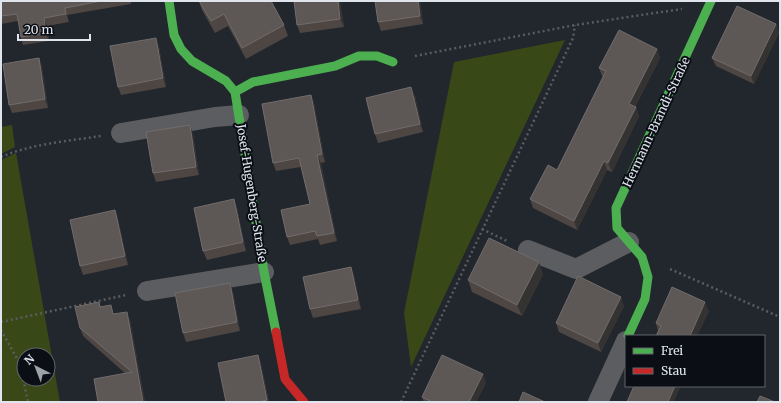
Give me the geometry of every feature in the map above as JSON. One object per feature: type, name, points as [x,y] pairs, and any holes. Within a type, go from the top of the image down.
[{"type":"street","points":[[169,1],[174,35],[181,49],[192,61],[226,81],[235,92],[253,82],[335,66],[359,56],[376,56],[392,62]]},
{"type":"street","name":"Hermann-Brandi-Straße","points":[[628,335],[645,299],[648,277],[635,249],[617,228],[616,208],[711,3]]},
{"type":"street","name":"Josef-Hugenberg-Straße","points":[[235,92],[264,272],[285,379],[304,402]]},
{"type":"street","name":"Josef-Hugenberg-Straße","points":[[121,133],[215,116],[239,115]]},
{"type":"street","points":[[528,250],[576,269],[635,249]]},
{"type":"street","name":"Josef-Hugenberg-Straße","points":[[147,291],[264,272]]},
{"type":"street","points":[[598,402],[625,343]]},
{"type":"path","points":[[392,62],[404,58],[575,25],[711,3]]},
{"type":"path","points":[[401,402],[573,38],[575,25]]},
{"type":"path","points":[[1,157],[11,152],[27,148],[121,133]]},
{"type":"path","points":[[482,230],[528,250]]},
{"type":"path","points":[[635,249],[780,317]]},
{"type":"path","points":[[1,322],[147,291]]},
{"type":"path","points":[[1,330],[20,364],[28,402]]},
{"type":"green space","points":[[565,40],[411,367],[404,313],[454,62]]},
{"type":"green space","points":[[12,125],[15,147],[1,154],[1,127]]},
{"type":"green space","points":[[16,153],[50,347],[16,347],[16,387],[56,387],[56,379],[60,402],[1,402],[1,160]]},
{"type":"building","points":[[1,1],[101,1],[65,8],[66,14],[44,18],[46,33],[21,37],[17,14],[1,16]]},
{"type":"building","points":[[199,1],[271,1],[284,25],[242,48],[224,14],[211,21]]},
{"type":"building","points":[[294,1],[338,1],[340,19],[297,25]]},
{"type":"building","points":[[375,1],[418,1],[420,16],[378,22]]},
{"type":"building","points":[[737,6],[776,24],[751,76],[712,58]]},
{"type":"building","points":[[619,30],[657,49],[629,104],[636,107],[608,163],[604,161],[574,221],[530,199],[548,165],[557,170],[606,71],[599,68]]},
{"type":"building","points":[[156,38],[163,78],[118,87],[110,46]]},
{"type":"building","points":[[39,58],[45,99],[9,105],[3,64]]},
{"type":"building","points":[[411,87],[420,124],[375,134],[366,98]]},
{"type":"building","points":[[311,95],[322,154],[317,155],[334,233],[317,236],[315,231],[287,237],[281,210],[310,204],[299,158],[273,163],[262,104]]},
{"type":"building","points":[[190,125],[196,167],[153,173],[146,132]]},
{"type":"building","points":[[234,199],[243,242],[203,251],[194,208]]},
{"type":"building","points":[[115,210],[125,256],[80,266],[70,220]]},
{"type":"building","points":[[489,238],[539,262],[517,305],[468,280]]},
{"type":"building","points":[[351,267],[358,300],[310,309],[303,277]]},
{"type":"building","points":[[578,276],[621,297],[598,343],[556,323]]},
{"type":"building","points":[[230,283],[237,322],[183,333],[175,293]]},
{"type":"building","points":[[672,287],[705,302],[690,335],[656,335],[661,326],[656,323]]},
{"type":"building","points":[[99,302],[100,307],[111,305],[113,314],[127,312],[143,402],[98,402],[94,379],[132,372],[80,328],[75,307]]},
{"type":"building","points":[[258,355],[267,400],[257,402],[226,402],[218,363]]},
{"type":"building","points":[[442,355],[483,374],[469,402],[432,402],[422,397]]},
{"type":"building","points":[[634,387],[675,387],[668,402],[627,402]]},
{"type":"building","points":[[523,392],[545,402],[519,402]]},
{"type":"building","points":[[760,396],[775,402],[757,402]]},
{"type":"traffic: fast","points":[[169,1],[174,35],[181,49],[192,61],[226,81],[235,92],[264,272],[276,332]]},
{"type":"traffic: fast","points":[[628,335],[645,299],[648,277],[642,257],[617,228],[616,208],[711,1]]},
{"type":"traffic: fast","points":[[235,92],[253,82],[335,66],[359,56],[377,56],[393,62]]},
{"type":"traffic: jam","points":[[276,332],[285,379],[304,402]]}]
